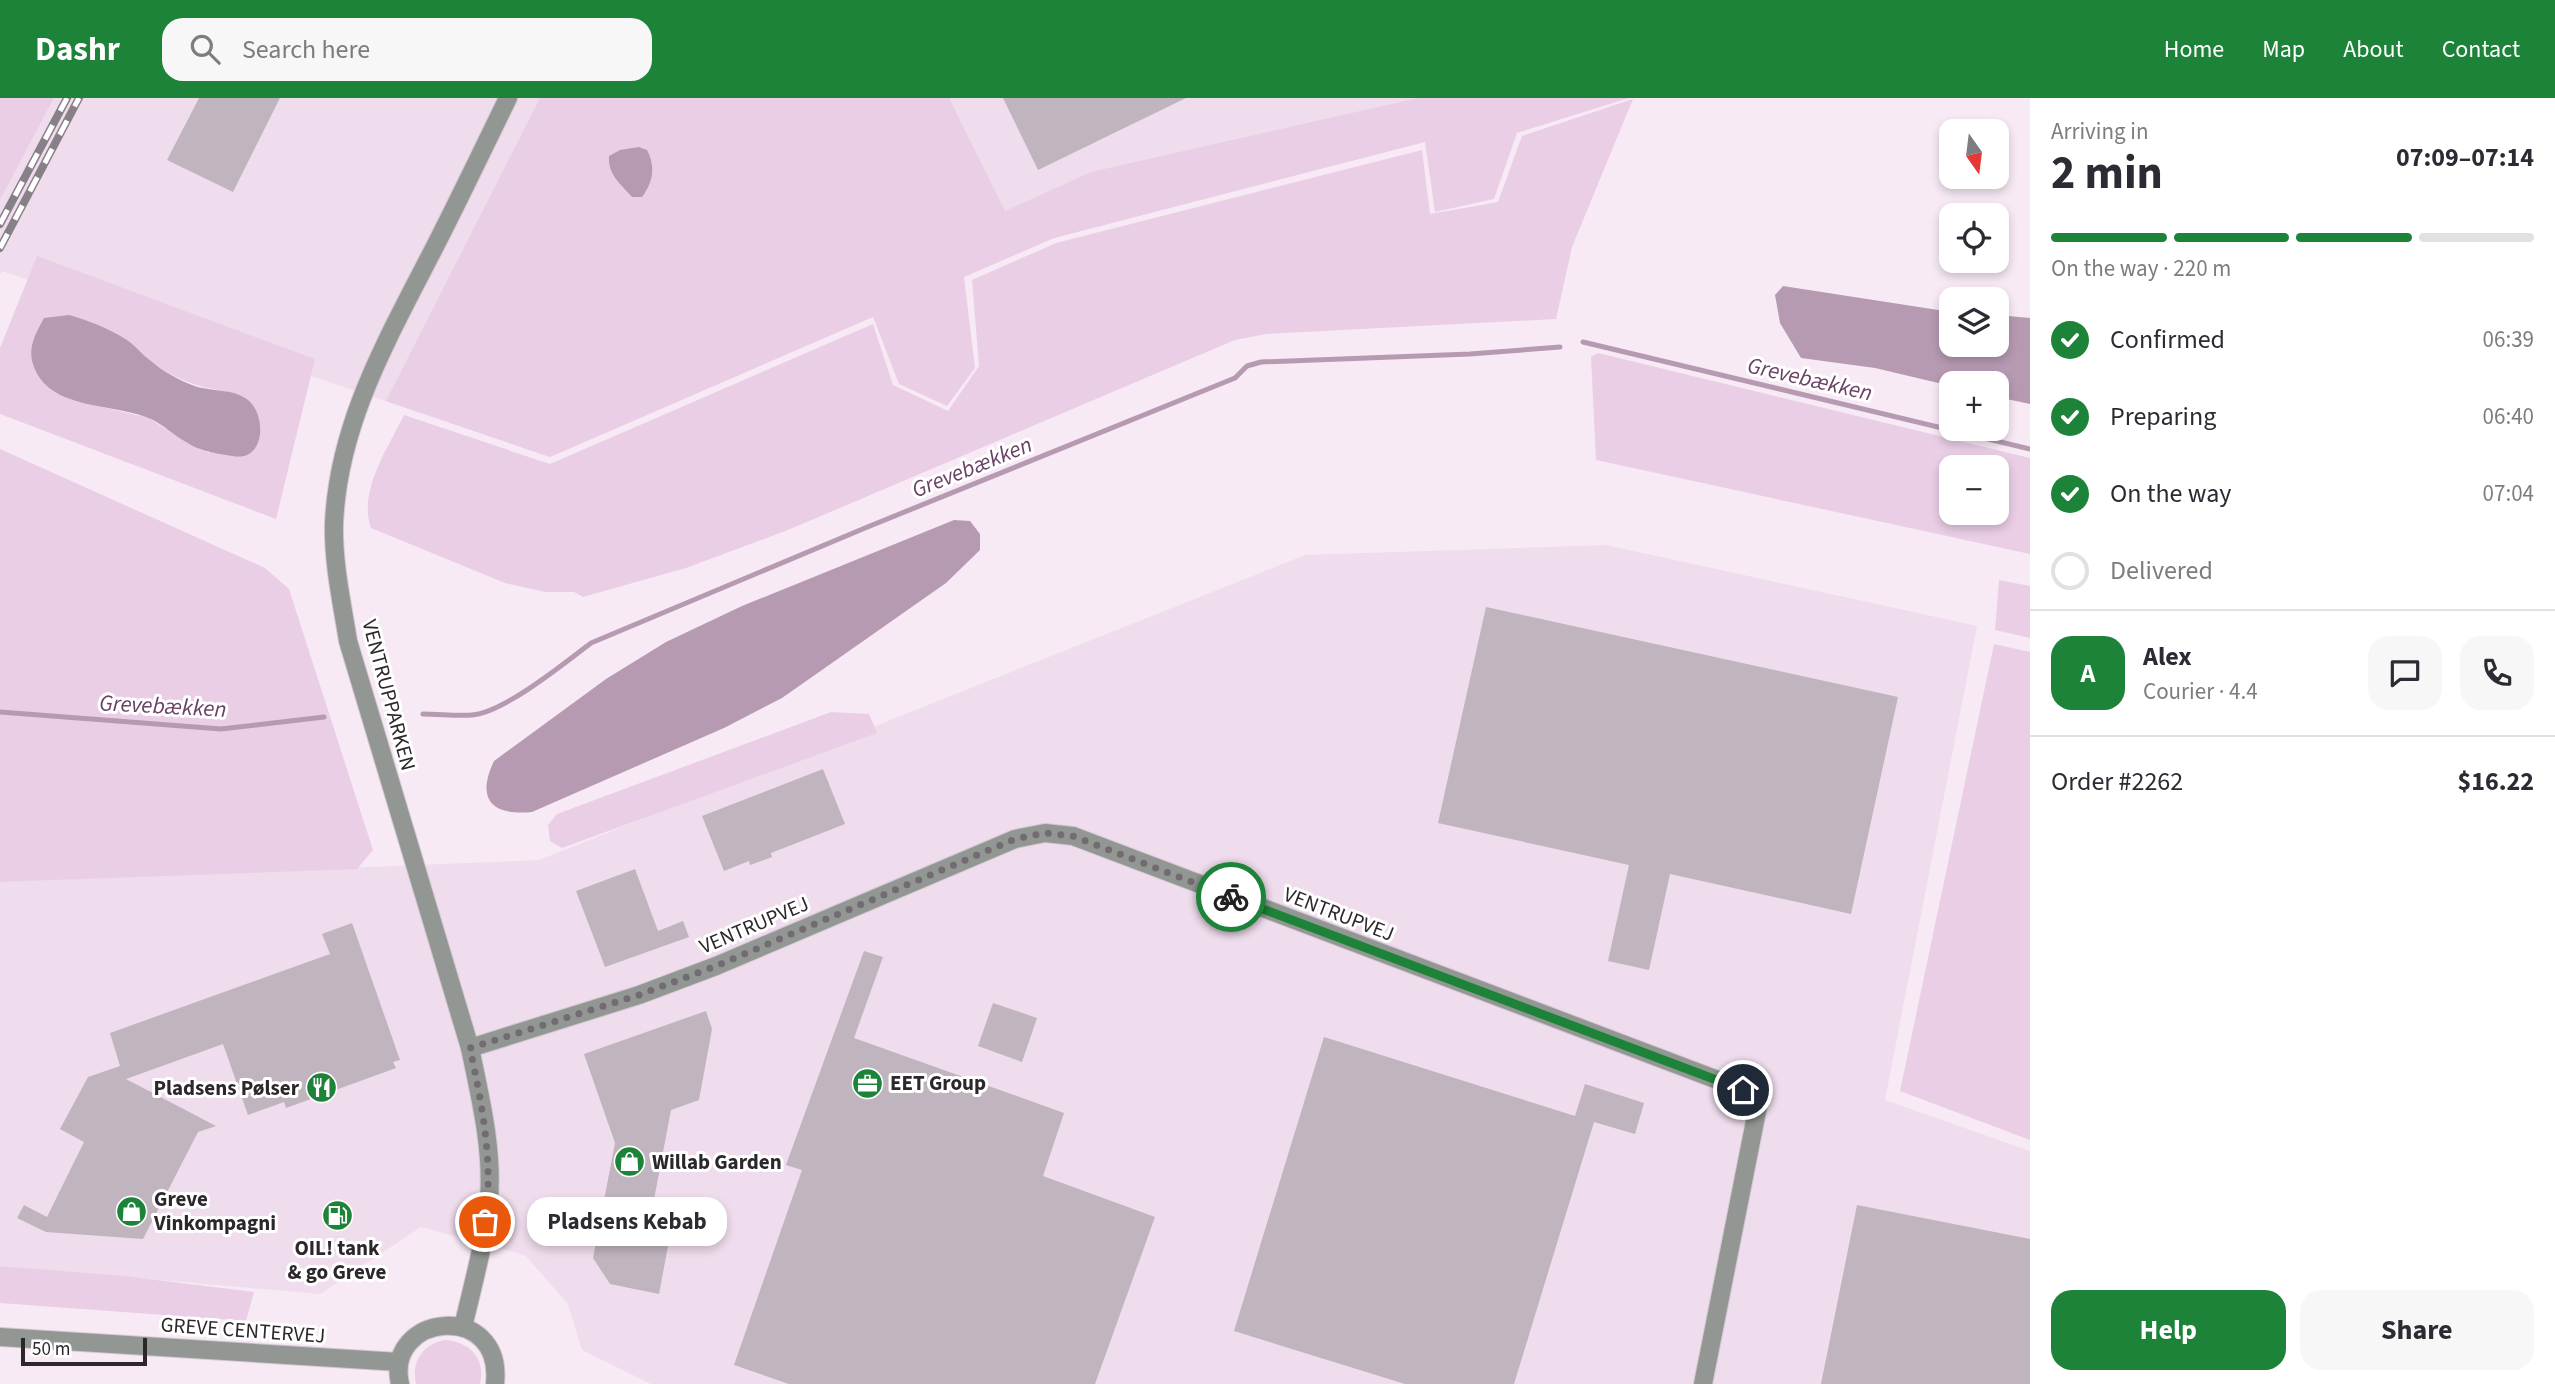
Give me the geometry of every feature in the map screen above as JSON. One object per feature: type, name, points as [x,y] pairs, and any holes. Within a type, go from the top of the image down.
[{"type":"street","name":"VENTRUPPARKEN","points":[[463,1327],[482,1246],[489,1197],[484,1113],[470,1048],[348,641],[339,588],[334,525],[350,428],[371,371],[508,98]]},
{"type":"street","name":"VENTRUPVEJ","points":[[470,1048],[639,995],[703,971],[1015,839],[1045,833],[1073,836],[1760,1096],[1703,1384]]},
{"type":"street","points":[[400,1384],[400,1362],[406,1347],[417,1335],[431,1327],[447,1324],[463,1327],[480,1336],[492,1351],[497,1369],[495,1384]]},
{"type":"street","name":"GREVE CENTERVEJ","points":[[0,1337],[400,1362]]},
{"type":"shaded area","points":[[0,98],[54,98],[0,200]]},
{"type":"shaded area","points":[[54,98],[1593,98],[1054,238],[550,457],[2,271],[0,274],[0,200]]},
{"type":"shaded area","points":[[540,98],[949,98],[1005,211],[1091,172],[1418,98],[1629,98],[1517,133],[1494,199],[1435,212],[1425,142],[1054,238],[964,277],[975,368],[947,406],[899,384],[873,317],[550,457],[386,401]]},
{"type":"shaded area","points":[[1633,99],[1572,247],[1556,319],[1266,334],[1235,340],[788,530],[686,568],[583,597],[574,592],[545,592],[505,583],[371,528],[368,499],[372,485],[404,415],[550,464],[873,324],[893,385],[948,411],[979,366],[972,280],[1056,243],[1422,150],[1430,214],[1498,202],[1522,136]]},
{"type":"shaded area","points":[[639,147],[647,150],[652,162],[652,174],[642,197],[632,197],[613,174],[609,156],[620,150]]},
{"type":"shaded area","points":[[37,256],[315,359],[276,519],[0,414],[0,348]],"holes":[[[150,361],[187,382],[229,392],[209,453],[149,418],[73,400],[45,385]]]},
{"type":"shaded area","points":[[1783,286],[1939,310],[1939,357],[2009,357],[2009,316],[2030,318],[2030,404],[2009,400],[2009,371],[1939,371],[1939,383],[1875,368],[1801,358],[1780,323],[1775,295]]},
{"type":"shaded area","points":[[69,315],[99,325],[120,336],[160,368],[181,380],[199,387],[242,396],[248,400],[257,412],[260,429],[260,437],[253,451],[239,457],[205,451],[151,419],[75,401],[49,388],[39,377],[32,361],[33,340],[44,318]]},
{"type":"shaded area","points":[[1598,353],[1939,436],[1939,441],[1960,441],[2030,458],[2030,554],[1596,460],[1591,357]]},
{"type":"shaded area","points":[[0,449],[265,568],[289,589],[373,850],[357,869],[0,882]]},
{"type":"shaded area","points":[[954,520],[970,521],[980,534],[980,550],[946,583],[782,698],[724,728],[532,812],[506,811],[491,802],[487,795],[487,786],[494,761],[606,679],[666,642],[742,606]]},
{"type":"shaded area","points":[[1606,545],[1977,626],[1885,1100],[2030,1151],[2030,1384],[651,1384],[582,1350],[568,1304],[525,1255],[421,1227],[320,1294],[0,1266],[0,882],[539,860],[1305,555]]},
{"type":"shaded area","points":[[1999,580],[2030,586],[2030,638],[1995,630]]},
{"type":"shaded area","points":[[1994,644],[2030,652],[2030,1140],[1900,1091]]},
{"type":"shaded area","points":[[831,712],[869,714],[877,733],[562,848],[550,841],[548,825],[557,814]]},
{"type":"shaded area","points":[[0,1266],[124,1276],[254,1292],[246,1321],[0,1303]]},
{"type":"shaded area","points":[[444,1340],[461,1344],[474,1353],[480,1366],[480,1384],[416,1384],[415,1369],[420,1356],[436,1342]]},
{"type":"building","points":[[199,98],[280,98],[233,192],[167,160]]},
{"type":"building","points":[[1003,98],[1186,98],[1038,170]]},
{"type":"building","points":[[1486,607],[1898,697],[1851,914],[1670,874],[1649,970],[1608,961],[1629,865],[1438,823]]},
{"type":"building","points":[[823,769],[845,824],[771,853],[772,857],[750,865],[749,861],[724,871],[702,816]]},
{"type":"building","points":[[635,869],[658,931],[683,921],[689,937],[605,967],[576,891]]},
{"type":"building","points":[[352,923],[400,1060],[393,1062],[396,1068],[286,1108],[284,1102],[248,1115],[223,1044],[126,1079],[216,1126],[198,1132],[143,1239],[46,1232],[17,1218],[24,1205],[47,1217],[84,1142],[60,1129],[88,1077],[120,1066],[110,1033],[330,954],[322,934]]},
{"type":"building","points":[[864,951],[883,957],[854,1038],[1064,1113],[1043,1176],[1155,1217],[1095,1384],[789,1384],[734,1365],[802,1170],[786,1165]]},
{"type":"building","points":[[993,1003],[1037,1018],[1022,1062],[978,1046]]},
{"type":"building","points":[[706,1011],[712,1029],[699,1100],[671,1110],[652,1210],[674,1214],[659,1294],[610,1284],[593,1258],[615,1143],[584,1054]]},
{"type":"building","points":[[1324,1037],[1575,1116],[1585,1084],[1644,1103],[1635,1134],[1594,1122],[1514,1384],[1405,1384],[1234,1331]]},
{"type":"building","points":[[1857,1205],[2030,1239],[2030,1384],[1821,1384]]},
{"type":"waterway","name":"Grevebækken","points":[[1583,342],[2030,449]]},
{"type":"waterway","name":"Grevebækken","points":[[423,714],[472,715],[500,706],[533,686],[591,643],[1235,378],[1247,366],[1261,362],[1470,354],[1560,347]]},
{"type":"waterway","name":"Grevebækken","points":[[0,712],[221,729],[324,717]]},
{"type":"railway","points":[[0,224],[67,98]]},
{"type":"railway","points":[[0,248],[79,98]]},
{"type":"way so far","points":[[485,1222],[489,1197],[484,1113],[470,1048],[665,986],[1015,839],[1045,833],[1073,836],[1231,897]]},
{"type":"place","name":"EET Group","points":[[867,1083]]},
{"type":"place","name":"Pladsens Pølser","points":[[322,1088]]},
{"type":"place","name":"Willab Garden","points":[[629,1162]]},
{"type":"place","name":"Greve Vinkompagni","points":[[131,1211]]},
{"type":"place","name":"OIL! tank & go Greve","points":[[337,1216]]},
{"type":"place","name":"Pladsens Kebab","points":[[485,1222]]},
{"type":"route","points":[[1231,897],[1743,1090]]}]
